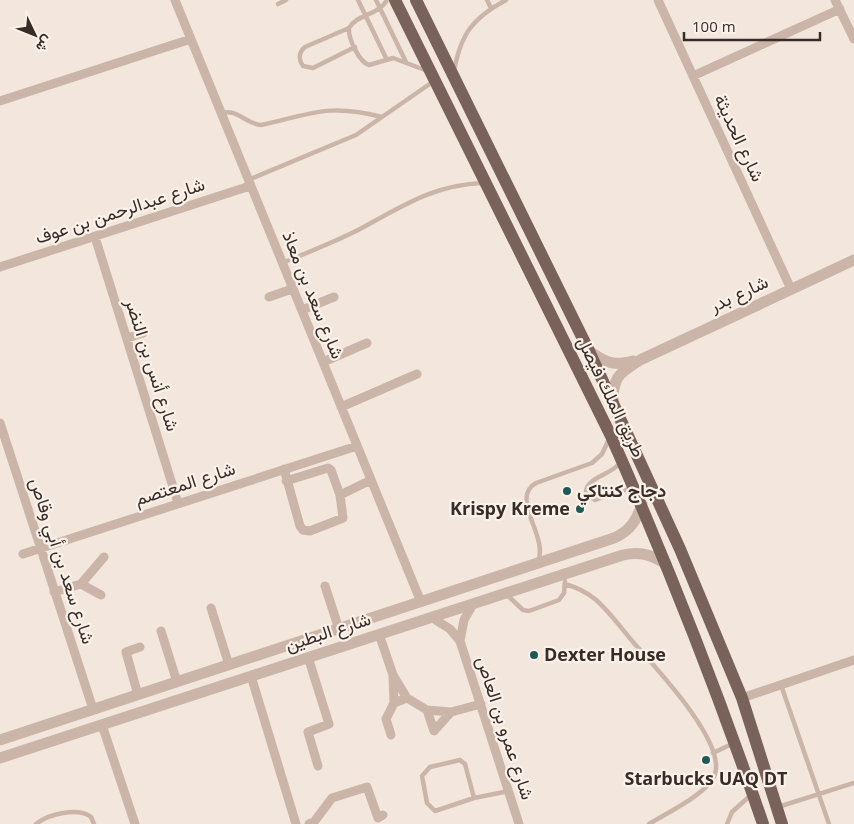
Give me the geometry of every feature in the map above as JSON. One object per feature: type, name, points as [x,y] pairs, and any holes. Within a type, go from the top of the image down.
[{"type":"main road","name":"طريق الملك فيصل","points":[[395,0],[611,436],[642,504],[736,743],[763,824]]},
{"type":"main road","name":"طريق الملك فيصل","points":[[416,0],[589,352],[680,549],[742,698],[782,824]]},
{"type":"main road","points":[[753,794],[766,798],[774,818],[782,824]]},
{"type":"street","name":"شارع سعد بن معاذ","points":[[175,0],[421,602]]},
{"type":"street","name":"شارع الحديثة","points":[[658,0],[791,289]]},
{"type":"street","points":[[836,0],[854,39]]},
{"type":"street","points":[[693,76],[840,9]]},
{"type":"street","points":[[0,101],[191,39]]},
{"type":"street","name":"شارع عبدالرحمن بن عوف","points":[[0,267],[94,237],[249,183]]},
{"type":"street","name":"شارع أنس بن النضر","points":[[94,237],[178,503]]},
{"type":"street","name":"شارع بدر","points":[[613,404],[613,384],[623,371],[640,360],[854,260]]},
{"type":"street","points":[[269,297],[292,289]]},
{"type":"street","points":[[302,310],[334,297]]},
{"type":"street","points":[[127,338],[143,333]]},
{"type":"street","points":[[323,362],[367,343]]},
{"type":"street","name":"شارع بدر","points":[[589,352],[607,363],[620,364],[640,360]]},
{"type":"street","points":[[341,407],[417,374]]},
{"type":"street","name":"شارع سعد بن أبي وقاص","points":[[0,423],[94,709]]},
{"type":"street","name":"شارع المعتصم","points":[[22,554],[357,446]]},
{"type":"street","points":[[284,469],[286,481],[303,530],[310,531],[343,518],[335,476],[328,468],[286,481]]},
{"type":"street","points":[[340,495],[372,480]]},
{"type":"street","name":"شارع البطين","points":[[0,740],[614,538],[626,532],[634,523],[642,504]]},
{"type":"street","name":"شارع البطين","points":[[0,758],[505,593],[565,578],[636,552],[654,556],[666,564]]},
{"type":"street","points":[[54,592],[81,584],[102,554]]},
{"type":"street","points":[[565,578],[570,562],[567,554]]},
{"type":"street","points":[[81,584],[101,594]]},
{"type":"street","points":[[325,586],[339,629],[330,641],[330,650]]},
{"type":"street","name":"شارع عمرو بن العاص","points":[[460,641],[464,620],[473,604]]},
{"type":"street","points":[[211,608],[229,665]]},
{"type":"street","name":"شارع عمرو بن العاص","points":[[431,617],[450,628],[460,641],[519,824]]},
{"type":"street","points":[[161,631],[177,682]]},
{"type":"street","points":[[379,634],[392,674],[407,698],[427,710],[451,712],[481,704]]},
{"type":"street","points":[[138,694],[126,652],[140,648]]},
{"type":"street","points":[[308,658],[328,724],[308,732],[318,766]]},
{"type":"street","points":[[742,698],[854,660]]},
{"type":"street","points":[[391,735],[386,719],[394,703],[392,674]]},
{"type":"street","points":[[251,676],[296,824]]},
{"type":"street","points":[[394,703],[407,698]]},
{"type":"street","points":[[427,710],[434,732],[451,712]]},
{"type":"street","points":[[102,725],[135,824]]},
{"type":"street","points":[[316,823],[332,798],[367,787],[378,818],[383,815]]},
{"type":"lane","points":[[278,4],[286,0]]},
{"type":"lane","points":[[358,0],[386,58]]},
{"type":"lane","points":[[376,0],[406,62]]},
{"type":"lane","points":[[355,47],[313,68],[303,66],[300,59],[301,52],[306,47],[349,28],[352,24],[380,8],[387,0]]},
{"type":"lane","points":[[487,0],[491,8]]},
{"type":"lane","points":[[453,74],[459,50],[469,27],[498,2],[506,0]]},
{"type":"lane","points":[[249,183],[347,140],[382,118],[433,76],[397,58],[386,58],[366,65],[349,35],[349,28]]},
{"type":"lane","points":[[221,113],[236,113],[251,123],[261,125],[326,110],[361,112],[382,118]]},
{"type":"lane","points":[[282,263],[335,241],[423,194],[459,185],[486,183]]},
{"type":"lane","points":[[537,564],[541,549],[526,500],[528,490],[536,483],[595,461],[602,454],[611,436]]},
{"type":"lane","points":[[622,460],[612,472],[589,483],[586,493],[595,500],[623,490],[636,491]]},
{"type":"lane","points":[[505,593],[523,610],[529,611],[560,600],[564,593],[565,578]]},
{"type":"lane","points":[[565,578],[602,605],[681,698],[699,724],[713,753],[716,770],[709,786],[649,824]]},
{"type":"lane","points":[[781,685],[829,824]]},
{"type":"lane","points":[[713,753],[736,743]]},
{"type":"lane","points":[[474,798],[465,764],[460,760],[430,767],[422,776],[427,803],[435,811],[474,798],[509,792]]},
{"type":"lane","points":[[777,808],[854,783]]},
{"type":"lane","points":[[727,824],[732,812],[753,794]]},
{"type":"lane","points":[[36,824],[49,816],[80,812],[91,817],[94,824]]},
{"type":"place","name":"دجاج كنتاكي","points":[[567,491]]},
{"type":"place","name":"Krispy Kreme","points":[[580,509]]},
{"type":"place","name":"Dexter House","points":[[534,655]]},
{"type":"place","name":"Starbucks UAQ DT","points":[[706,760]]}]
